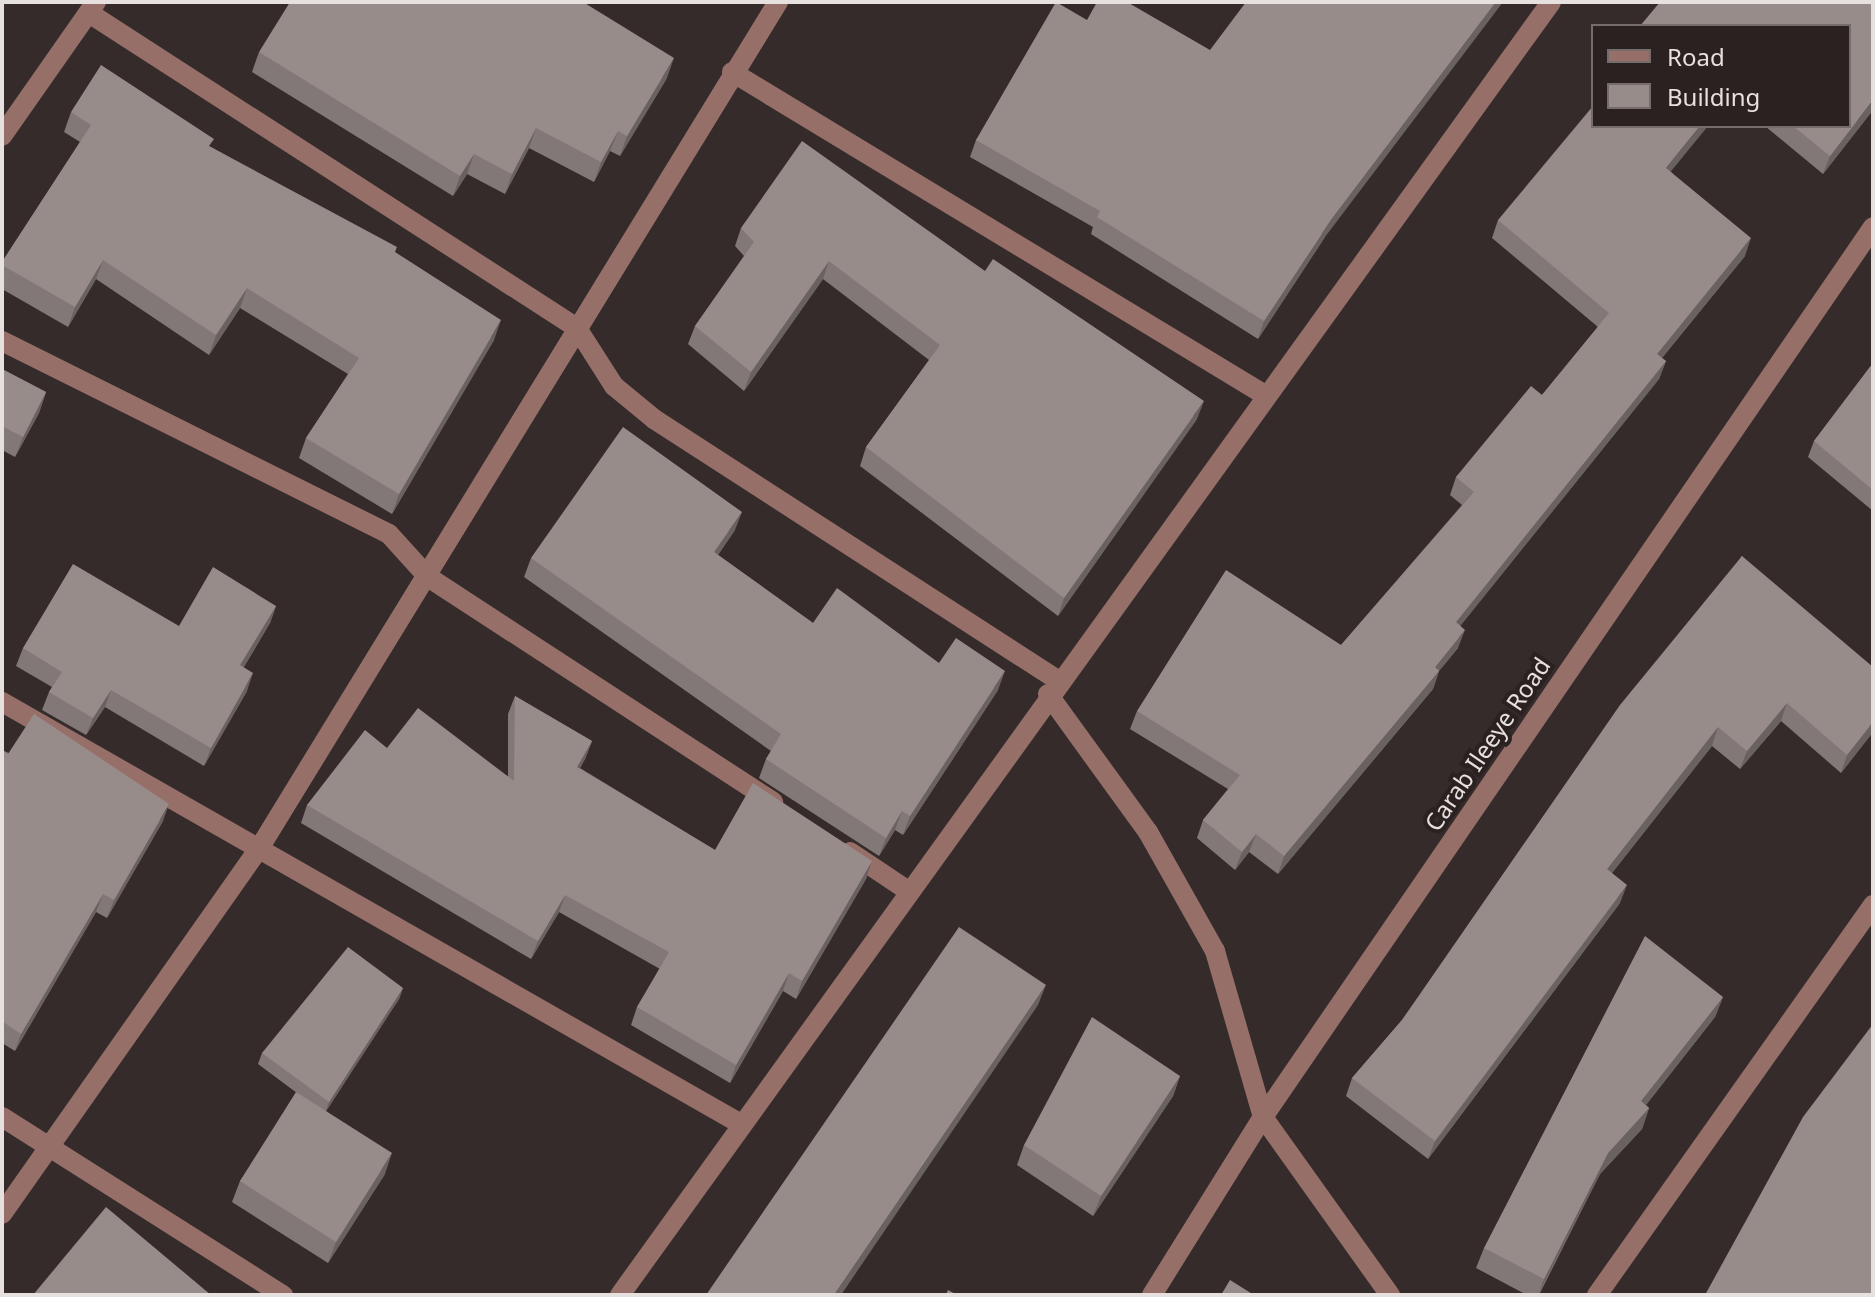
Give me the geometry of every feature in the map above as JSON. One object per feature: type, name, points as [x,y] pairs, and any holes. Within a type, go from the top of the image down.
[{"type":"street","points":[[2,1214],[260,847],[428,577],[732,72],[778,2]]},
{"type":"street","points":[[620,1295],[910,892],[1052,687],[1551,2]]},
{"type":"street","points":[[2,136],[93,8],[577,328],[614,386],[654,419],[1052,687],[1148,832],[1215,951],[1263,1117],[1390,1295]]},
{"type":"street","points":[[732,72],[1265,395]]},
{"type":"street","name":"Carab Ileeye Road","points":[[1152,1295],[1263,1117],[1873,227]]},
{"type":"street","points":[[2,341],[389,534],[428,577],[790,813]]},
{"type":"street","points":[[2,702],[741,1124]]},
{"type":"street","points":[[830,839],[910,892]]},
{"type":"street","points":[[1597,1295],[1873,905]]},
{"type":"street","points":[[2,1117],[283,1295]]},
{"type":"building","points":[[290,2],[583,2],[674,58],[627,136],[618,131],[601,162],[536,128],[512,174],[474,154],[460,176],[259,52]]},
{"type":"building","points":[[1056,2],[1087,20],[1097,2],[1127,2],[1210,50],[1246,2],[1496,2],[1331,220],[1264,321],[1097,217],[1100,211],[976,140]]},
{"type":"building","points":[[1660,2],[1873,2],[1873,100],[1830,156],[1795,128],[1851,128],[1851,24],[1642,24]]},
{"type":"building","points":[[101,65],[214,139],[209,146],[397,247],[395,252],[501,320],[399,494],[306,438],[359,358],[247,288],[216,335],[103,260],[75,307],[2,265],[91,125],[71,112]]},
{"type":"building","points":[[1591,108],[1591,128],[1698,128],[1666,168],[1751,238],[1657,354],[1666,361],[1456,622],[1465,630],[1435,667],[1439,671],[1284,856],[1256,834],[1242,852],[1203,820],[1240,775],[1137,711],[1226,570],[1341,645],[1474,492],[1456,477],[1531,386],[1542,395],[1609,313],[1498,220]]},
{"type":"building","points":[[802,141],[985,271],[993,259],[1204,401],[1064,598],[866,447],[940,345],[829,261],[751,372],[695,326],[754,242],[741,228]]},
{"type":"building","points":[[1873,363],[1873,490],[1814,441]]},
{"type":"building","points":[[2,369],[46,392],[23,437],[2,426]]},
{"type":"building","points":[[623,427],[742,512],[714,552],[813,623],[837,588],[939,663],[956,638],[1005,671],[910,816],[902,811],[886,838],[766,759],[781,734],[531,558]]},
{"type":"building","points":[[1742,556],[1873,667],[1873,722],[1847,755],[1787,703],[1747,751],[1718,727],[1607,869],[1627,885],[1435,1141],[1352,1078],[1402,1020],[1620,705]]},
{"type":"building","points":[[73,564],[179,626],[213,567],[276,606],[240,665],[253,673],[211,748],[111,690],[93,718],[49,692],[62,672],[23,648]]},
{"type":"building","points":[[515,696],[592,741],[577,767],[715,850],[753,783],[872,861],[802,981],[789,973],[736,1065],[637,1007],[669,952],[565,895],[538,941],[307,805],[365,730],[387,748],[418,708],[514,781]]},
{"type":"building","points":[[34,714],[169,804],[114,900],[103,894],[21,1034],[2,1021],[2,750],[8,754]]},
{"type":"building","points":[[959,927],[1046,985],[834,1295],[706,1295]]},
{"type":"building","points":[[1645,936],[1723,997],[1641,1101],[1649,1108],[1608,1153],[1544,1279],[1484,1248]]},
{"type":"building","points":[[348,947],[403,988],[329,1102],[262,1053]]},
{"type":"building","points":[[1092,1017],[1180,1076],[1101,1196],[1024,1145]]},
{"type":"building","points":[[1873,1024],[1873,1295],[1705,1295],[1803,1117]]},
{"type":"building","points":[[296,1092],[392,1153],[336,1242],[240,1181]]},
{"type":"building","points":[[106,1207],[211,1295],[33,1295]]},
{"type":"building","points":[[1230,1280],[1254,1295],[1221,1295]]}]
